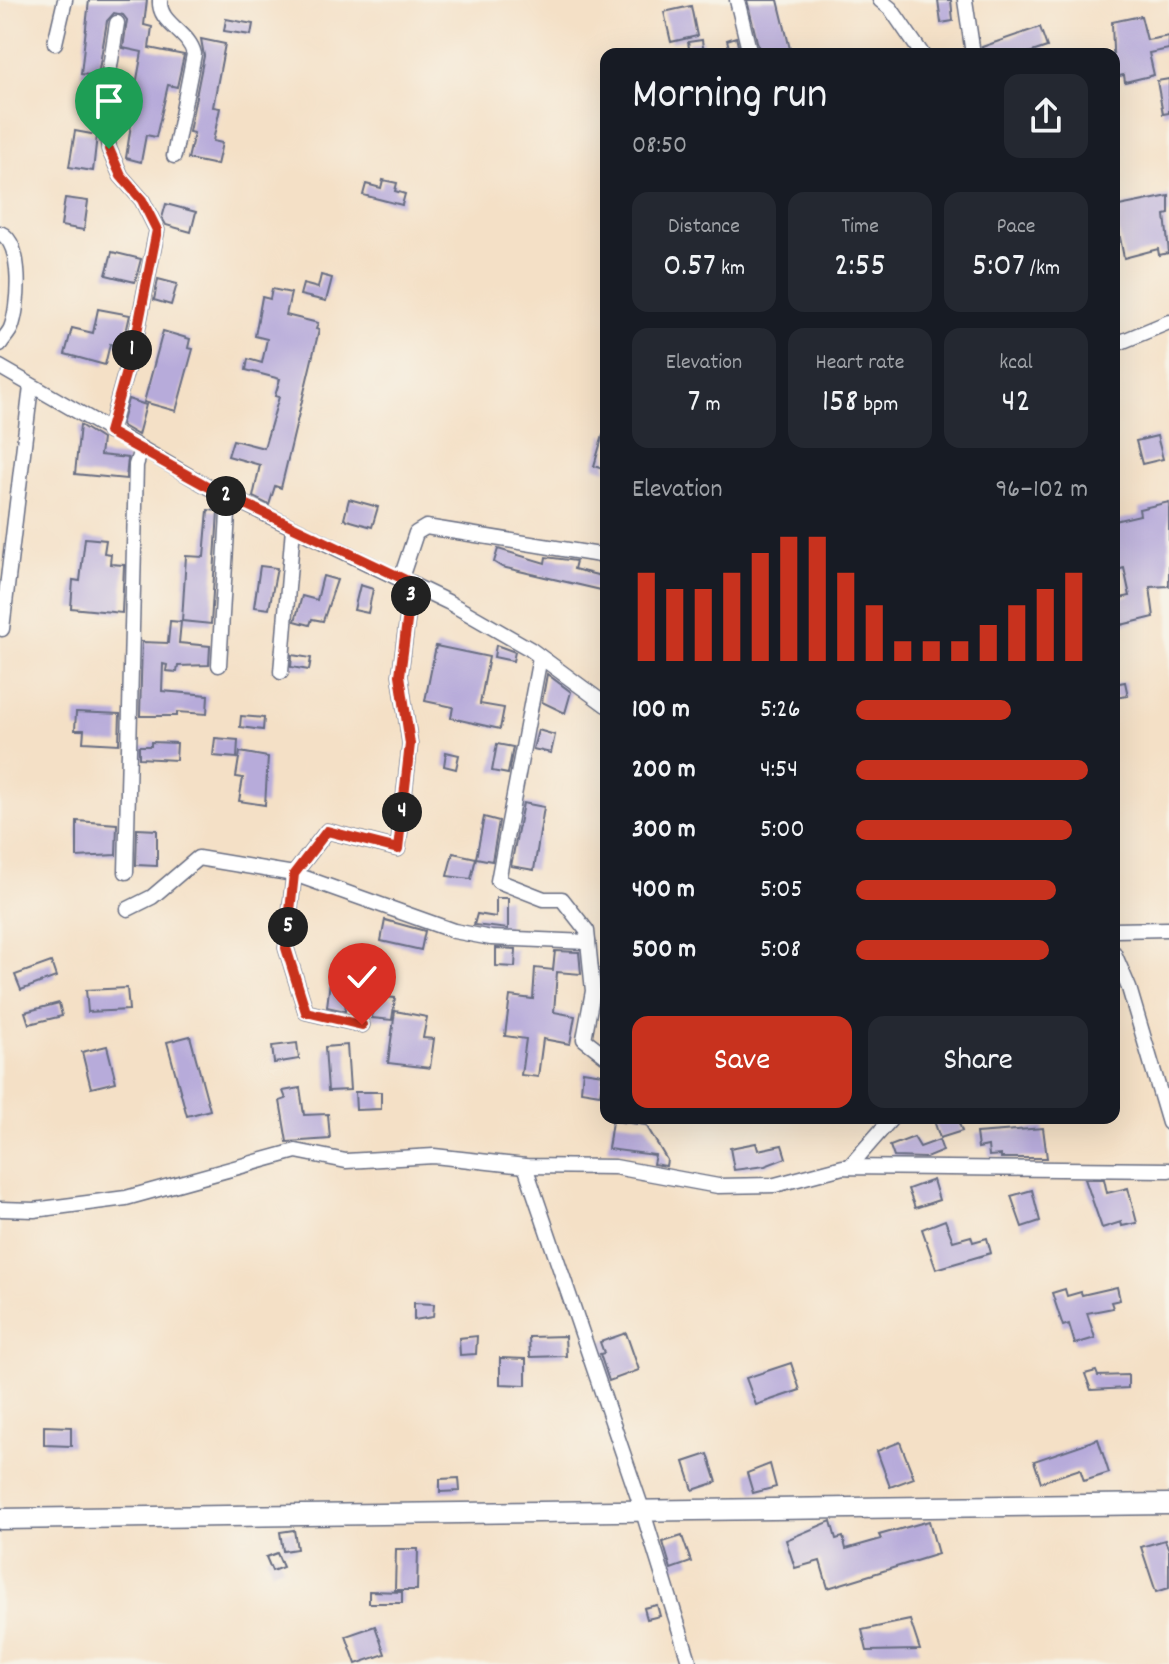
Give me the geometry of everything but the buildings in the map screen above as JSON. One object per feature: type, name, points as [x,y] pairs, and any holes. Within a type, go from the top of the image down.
[{"type":"main road","points":[[0,1519],[1169,1504]]},
{"type":"street","points":[[55,43],[65,0]]},
{"type":"street","points":[[160,0],[159,8],[165,19],[192,43],[194,54],[174,156]]},
{"type":"street","points":[[737,0],[749,48]]},
{"type":"street","points":[[880,0],[891,9],[918,48]]},
{"type":"street","points":[[965,0],[972,48]]},
{"type":"street","points":[[109,432],[137,332],[157,230],[142,200],[121,176],[109,149],[103,110],[117,23]]},
{"type":"street","points":[[0,233],[6,235],[18,259],[11,327],[0,344]]},
{"type":"street","points":[[1120,342],[1169,322]]},
{"type":"street","points":[[0,367],[109,432],[229,497],[406,580],[540,657],[600,701]]},
{"type":"street","points":[[2,629],[31,386]]},
{"type":"street","points":[[126,872],[131,587],[136,465],[141,450]]},
{"type":"street","points":[[219,665],[229,497]]},
{"type":"street","points":[[362,1025],[306,1012],[286,948],[294,874],[327,831],[398,849],[410,744],[400,675],[406,580],[416,533],[426,527],[600,555]]},
{"type":"street","points":[[281,672],[293,528]]},
{"type":"street","points":[[540,657],[498,881],[544,899],[562,899],[587,931],[593,991],[584,1039],[600,1051]]},
{"type":"street","points":[[128,909],[152,897],[198,858],[294,874],[454,931],[491,938],[588,942]]},
{"type":"street","points":[[1120,930],[1169,929]]},
{"type":"street","points":[[1120,967],[1169,1123]]},
{"type":"street","points":[[849,1167],[887,1124]]},
{"type":"street","points":[[0,1209],[34,1210],[126,1198],[296,1151],[346,1161],[434,1156],[525,1166],[615,1167],[718,1186],[775,1185],[849,1167],[1169,1170]]},
{"type":"street","points":[[525,1166],[643,1512],[690,1664]]},
{"type":"route","points":[[109,149],[121,176],[142,200],[157,230],[137,332],[109,432],[282,524],[412,583],[400,675],[410,744],[398,849],[327,831],[294,874],[286,948],[306,1012],[362,1025]]}]
